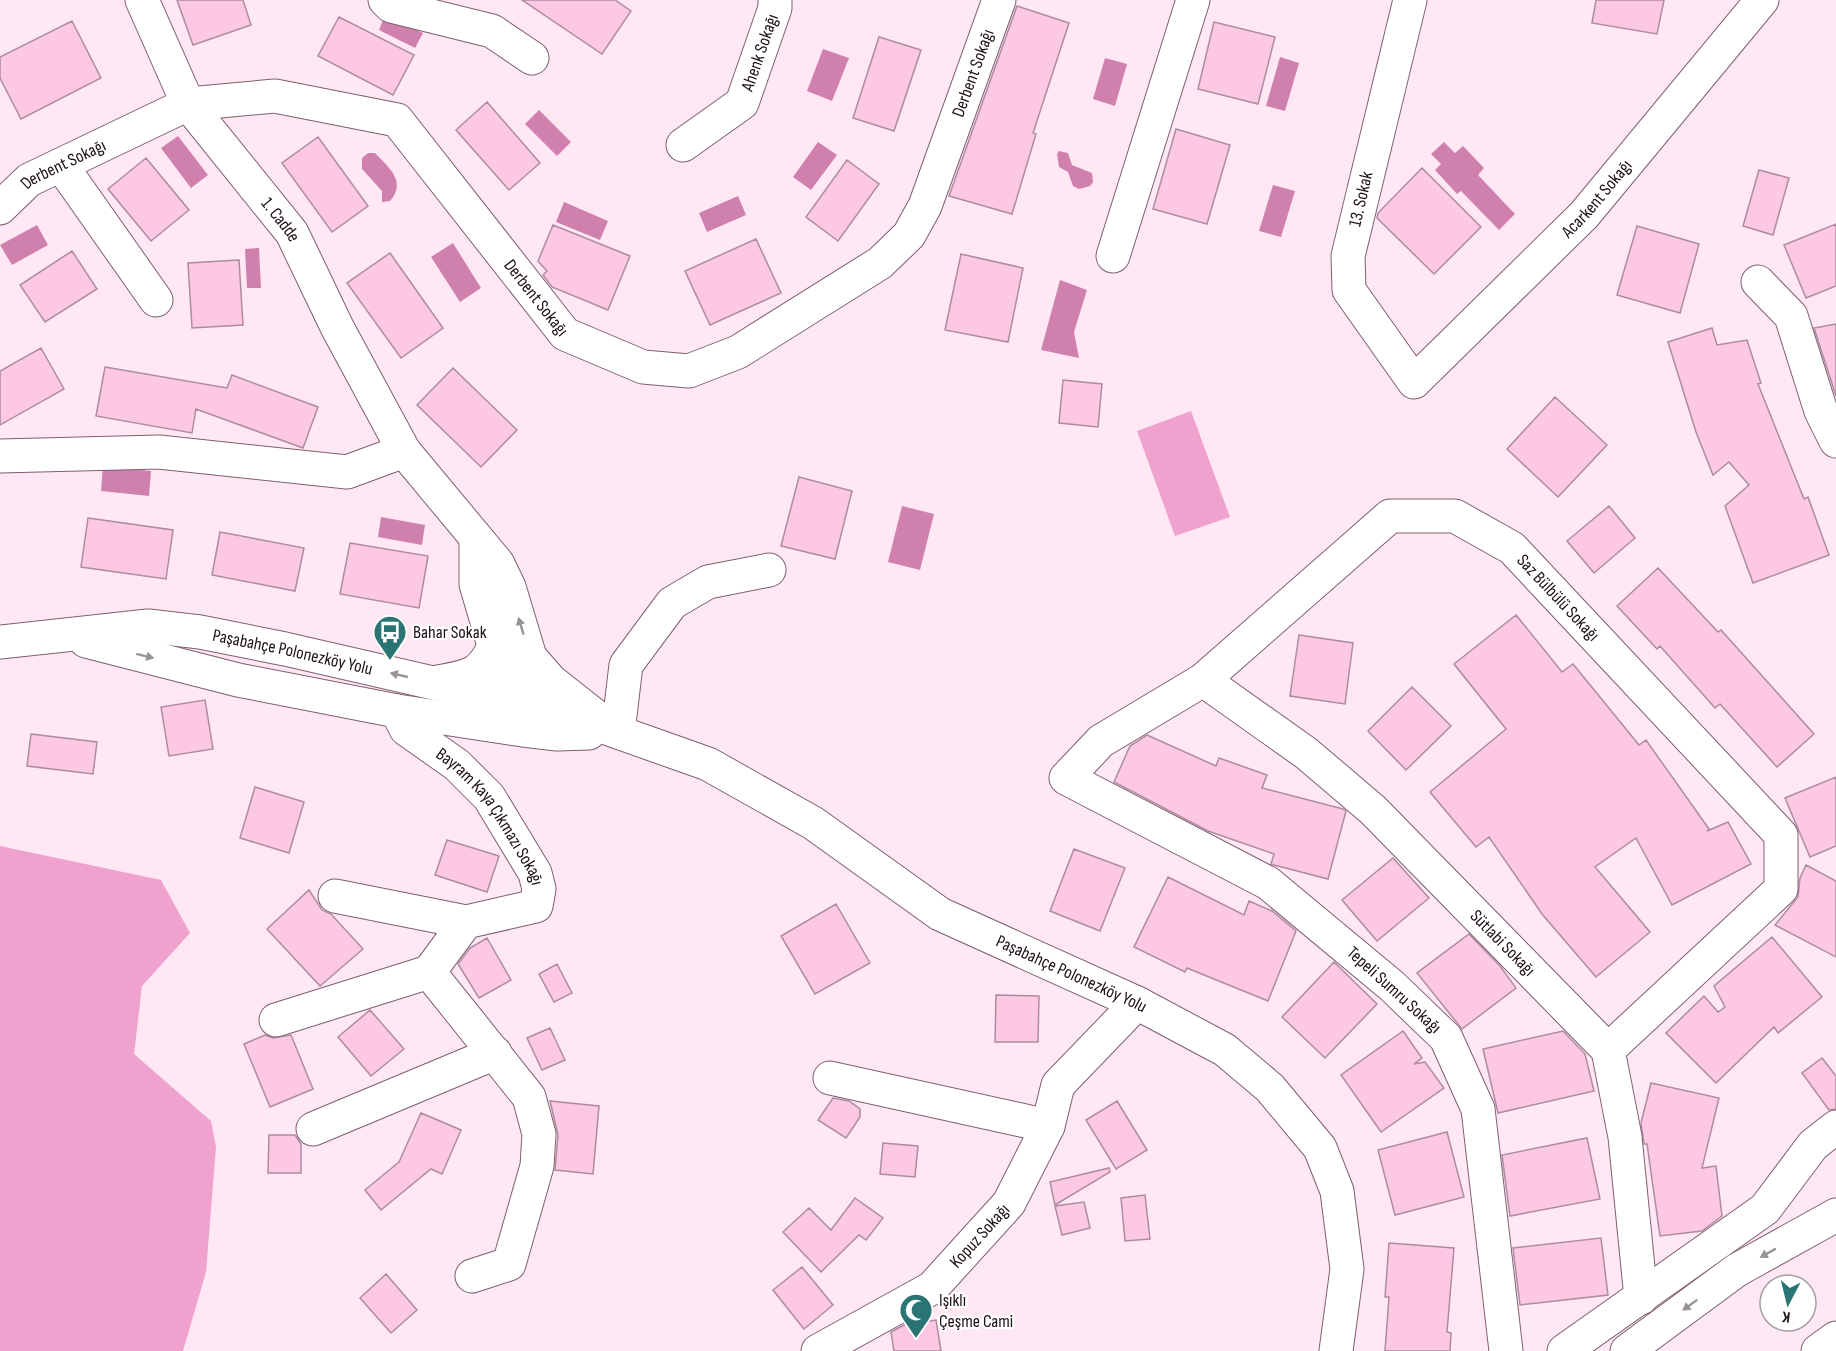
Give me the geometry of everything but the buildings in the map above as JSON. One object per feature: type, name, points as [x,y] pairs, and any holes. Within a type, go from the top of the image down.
[{"type":"main road","name":"1. Cadde","points":[[142,0],[188,104],[291,233],[337,327],[404,451],[498,564],[509,587],[530,657]]},
{"type":"main road","points":[[385,0],[391,6],[492,32],[532,58]]},
{"type":"main road","name":"Ahenk Sokağı","points":[[683,145],[742,103],[775,8],[775,0]]},
{"type":"main road","name":"Derbent Sokağı","points":[[0,208],[29,180],[188,104],[274,96],[397,120],[565,334],[643,367],[689,371],[738,352],[880,263],[909,236],[925,206],[999,0]]},
{"type":"main road","points":[[1113,256],[1193,0]]},
{"type":"main road","name":"13. Sokak","points":[[1410,0],[1348,256],[1348,290],[1414,382]]},
{"type":"main road","name":"Acarkent Sokağı","points":[[1414,382],[1584,215],[1762,0]]},
{"type":"main road","points":[[62,165],[156,300]]},
{"type":"main road","points":[[1758,282],[1791,316],[1821,411],[1836,441]]},
{"type":"main road","points":[[0,456],[159,452],[346,472],[404,451]]},
{"type":"main road","name":"Saz Bülbülü Sokağı","points":[[1066,778],[1101,741],[1203,680],[1390,516],[1455,516],[1512,548],[1781,836],[1781,889],[1608,1050]]},
{"type":"main road","points":[[476,538],[476,584],[519,712]]},
{"type":"main road","points":[[618,732],[626,665],[672,603],[708,582],[769,570]]},
{"type":"main road","name":"Paşabahçe Polonezköy Yolu","points":[[0,642],[148,626],[201,632],[434,683],[519,712],[557,734],[618,732],[708,764],[813,823],[940,914],[1137,1003],[1225,1050],[1270,1088],[1320,1148],[1337,1191],[1347,1269],[1336,1351]]},
{"type":"main road","name":"Paşabahçe Polonezköy Yolu","points":[[68,636],[238,680],[397,711],[519,712]]},
{"type":"main road","points":[[434,683],[477,673],[486,663],[495,645]]},
{"type":"main road","points":[[519,712],[531,686],[530,657]]},
{"type":"main road","points":[[530,657],[551,681],[618,732]]},
{"type":"main road","name":"Sütlabi Sokağı","points":[[1203,680],[1306,753],[1373,810],[1608,1050]]},
{"type":"main road","points":[[303,693],[350,689],[495,714],[519,712]]},
{"type":"main road","name":"Bayram Kaya Çıkmazı Sokağı","points":[[397,711],[406,729],[457,765],[489,797],[535,873],[538,889],[536,906],[466,922]]},
{"type":"main road","name":"Tepeli Sumru Sokağı","points":[[1066,778],[1268,883],[1392,986],[1446,1038],[1479,1109],[1506,1351]]},
{"type":"main road","points":[[276,1020],[429,972],[466,922],[336,896]]},
{"type":"main road","points":[[429,972],[529,1097],[539,1134],[537,1166],[509,1264],[472,1276]]},
{"type":"main road","name":"Kopuz Sokağı","points":[[828,1348],[932,1288],[1009,1203],[1048,1126],[1058,1085],[1137,1003]]},
{"type":"main road","points":[[1608,1050],[1625,1137],[1641,1299]]},
{"type":"main road","points":[[313,1129],[495,1053]]},
{"type":"main road","points":[[830,1078],[1048,1126]]},
{"type":"main road","points":[[1564,1351],[1766,1209],[1813,1145],[1836,1127]]},
{"type":"main road","points":[[1627,1351],[1737,1270],[1827,1221]]},
{"type":"main road","points":[[1818,1351],[1836,1338]]},
{"type":"main road","points":[[1832,1351],[1836,1349]]},
{"type":"shaded area","points":[[385,15],[423,33],[415,48],[379,30]]},
{"type":"shaded area","points":[[823,49],[849,58],[832,101],[807,91]]},
{"type":"shaded area","points":[[1280,57],[1299,63],[1285,111],[1266,106]]},
{"type":"shaded area","points":[[1105,58],[1127,64],[1115,106],[1093,99]]},
{"type":"shaded area","points":[[539,110],[571,142],[557,156],[525,124]]},
{"type":"shaded area","points":[[178,136],[208,175],[191,188],[161,148]]},
{"type":"shaded area","points":[[818,142],[837,155],[811,190],[793,177]]},
{"type":"shaded area","points":[[1444,142],[1455,153],[1463,146],[1484,168],[1478,175],[1515,214],[1499,230],[1461,191],[1457,194],[1435,170],[1441,164],[1431,154]]},
{"type":"shaded area","points":[[1059,151],[1068,153],[1072,165],[1092,173],[1093,182],[1090,186],[1079,189],[1073,186],[1068,172],[1059,167],[1057,154]]},
{"type":"shaded area","points":[[368,153],[375,153],[394,175],[397,187],[390,201],[382,202],[382,191],[362,169],[362,158]]},
{"type":"shaded area","points":[[1273,185],[1295,191],[1281,237],[1259,231]]},
{"type":"shaded area","points":[[738,196],[746,215],[707,232],[699,213]]},
{"type":"shaded area","points":[[564,202],[608,221],[600,240],[556,222]]},
{"type":"shaded area","points":[[37,225],[48,245],[12,265],[0,245]]},
{"type":"shaded area","points":[[453,243],[481,288],[460,302],[431,257]]},
{"type":"shaded area","points":[[259,248],[261,288],[247,288],[245,249]]},
{"type":"shaded area","points":[[1060,280],[1087,290],[1074,332],[1079,358],[1041,350]]},
{"type":"shaded area","points":[[1191,411],[1230,517],[1175,536],[1137,431]]},
{"type":"shaded area","points":[[103,466],[151,471],[149,496],[101,491]]},
{"type":"shaded area","points":[[902,506],[934,514],[920,570],[888,562]]},
{"type":"shaded area","points":[[381,517],[425,525],[422,545],[378,537]]},
{"type":"shaded area","points":[[0,846],[161,880],[190,933],[142,986],[134,1054],[211,1121],[216,1147],[206,1272],[183,1351],[0,1351]]},
{"type":"place","name":"Bahar Sokak","points":[[390,661]]},
{"type":"place","name":"Işıklı Çeşme Cami","points":[[916,1339]]}]
